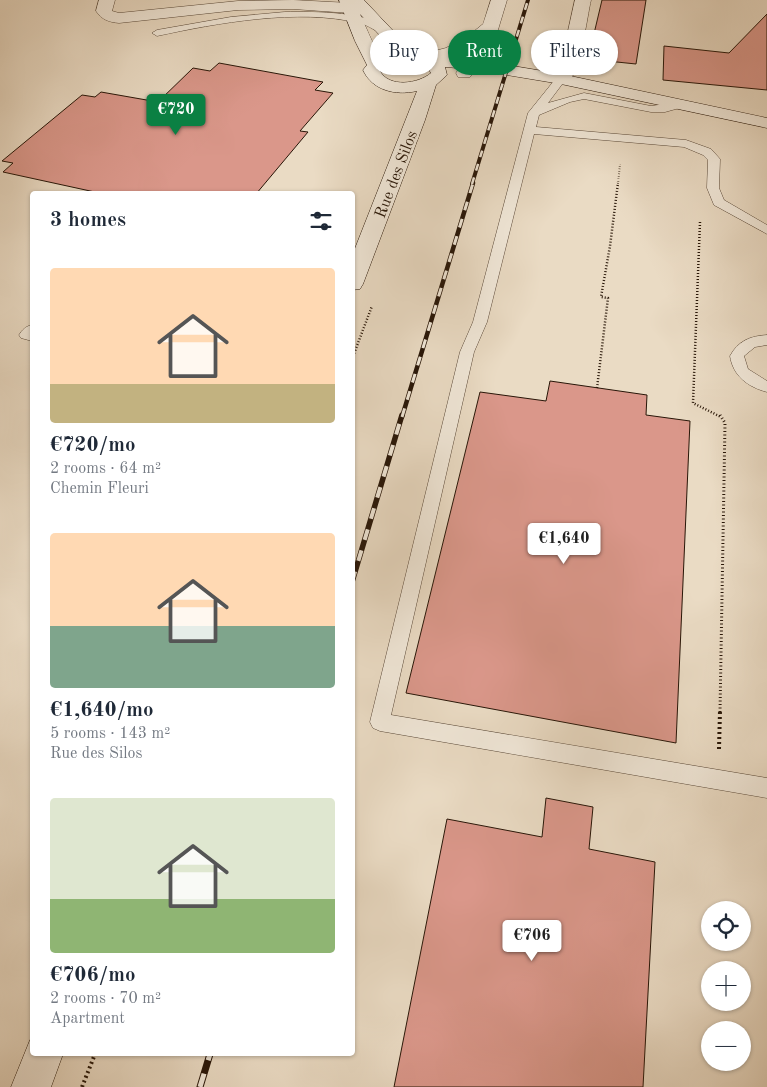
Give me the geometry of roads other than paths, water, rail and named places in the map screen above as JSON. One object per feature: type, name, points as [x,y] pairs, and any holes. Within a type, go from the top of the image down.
[{"type":"street","points":[[107,0],[104,11],[106,15],[113,18],[126,18],[226,4],[301,3],[352,7],[384,30]]},
{"type":"street","points":[[489,30],[499,0]]},
{"type":"street","points":[[561,79],[567,72],[583,0]]},
{"type":"street","points":[[352,7],[370,52]]},
{"type":"street","points":[[438,61],[474,42],[490,26]]},
{"type":"street","points":[[521,73],[561,79],[767,123]]},
{"type":"street","name":"Rue des Silos","points":[[372,75],[377,81],[387,85],[399,96],[416,120]]},
{"type":"street","points":[[387,85],[408,88],[420,75]]},
{"type":"street","name":"Rue des Silos","points":[[355,276],[416,120],[426,75]]},
{"type":"street","points":[[31,1087],[43,1056]]},
{"type":"lane","points":[[157,33],[213,23],[284,16],[330,16],[352,7]]},
{"type":"lane","points":[[561,79],[532,121],[480,322],[467,352],[380,722],[767,788]]},
{"type":"lane","points":[[532,121],[571,98],[584,96],[648,108],[660,109],[679,105]]},
{"type":"lane","points":[[532,121],[623,138],[686,144],[707,152],[714,159],[713,188],[718,202],[767,230]]},
{"type":"lane","points":[[767,340],[749,343],[741,348],[737,356],[740,370],[747,378],[767,387]]},
{"type":"railway","points":[[472,184],[528,0]]},
{"type":"railway","points":[[402,417],[473,183]]},
{"type":"railway","points":[[355,572],[402,415]]},
{"type":"railway","points":[[200,1087],[209,1056]]}]
